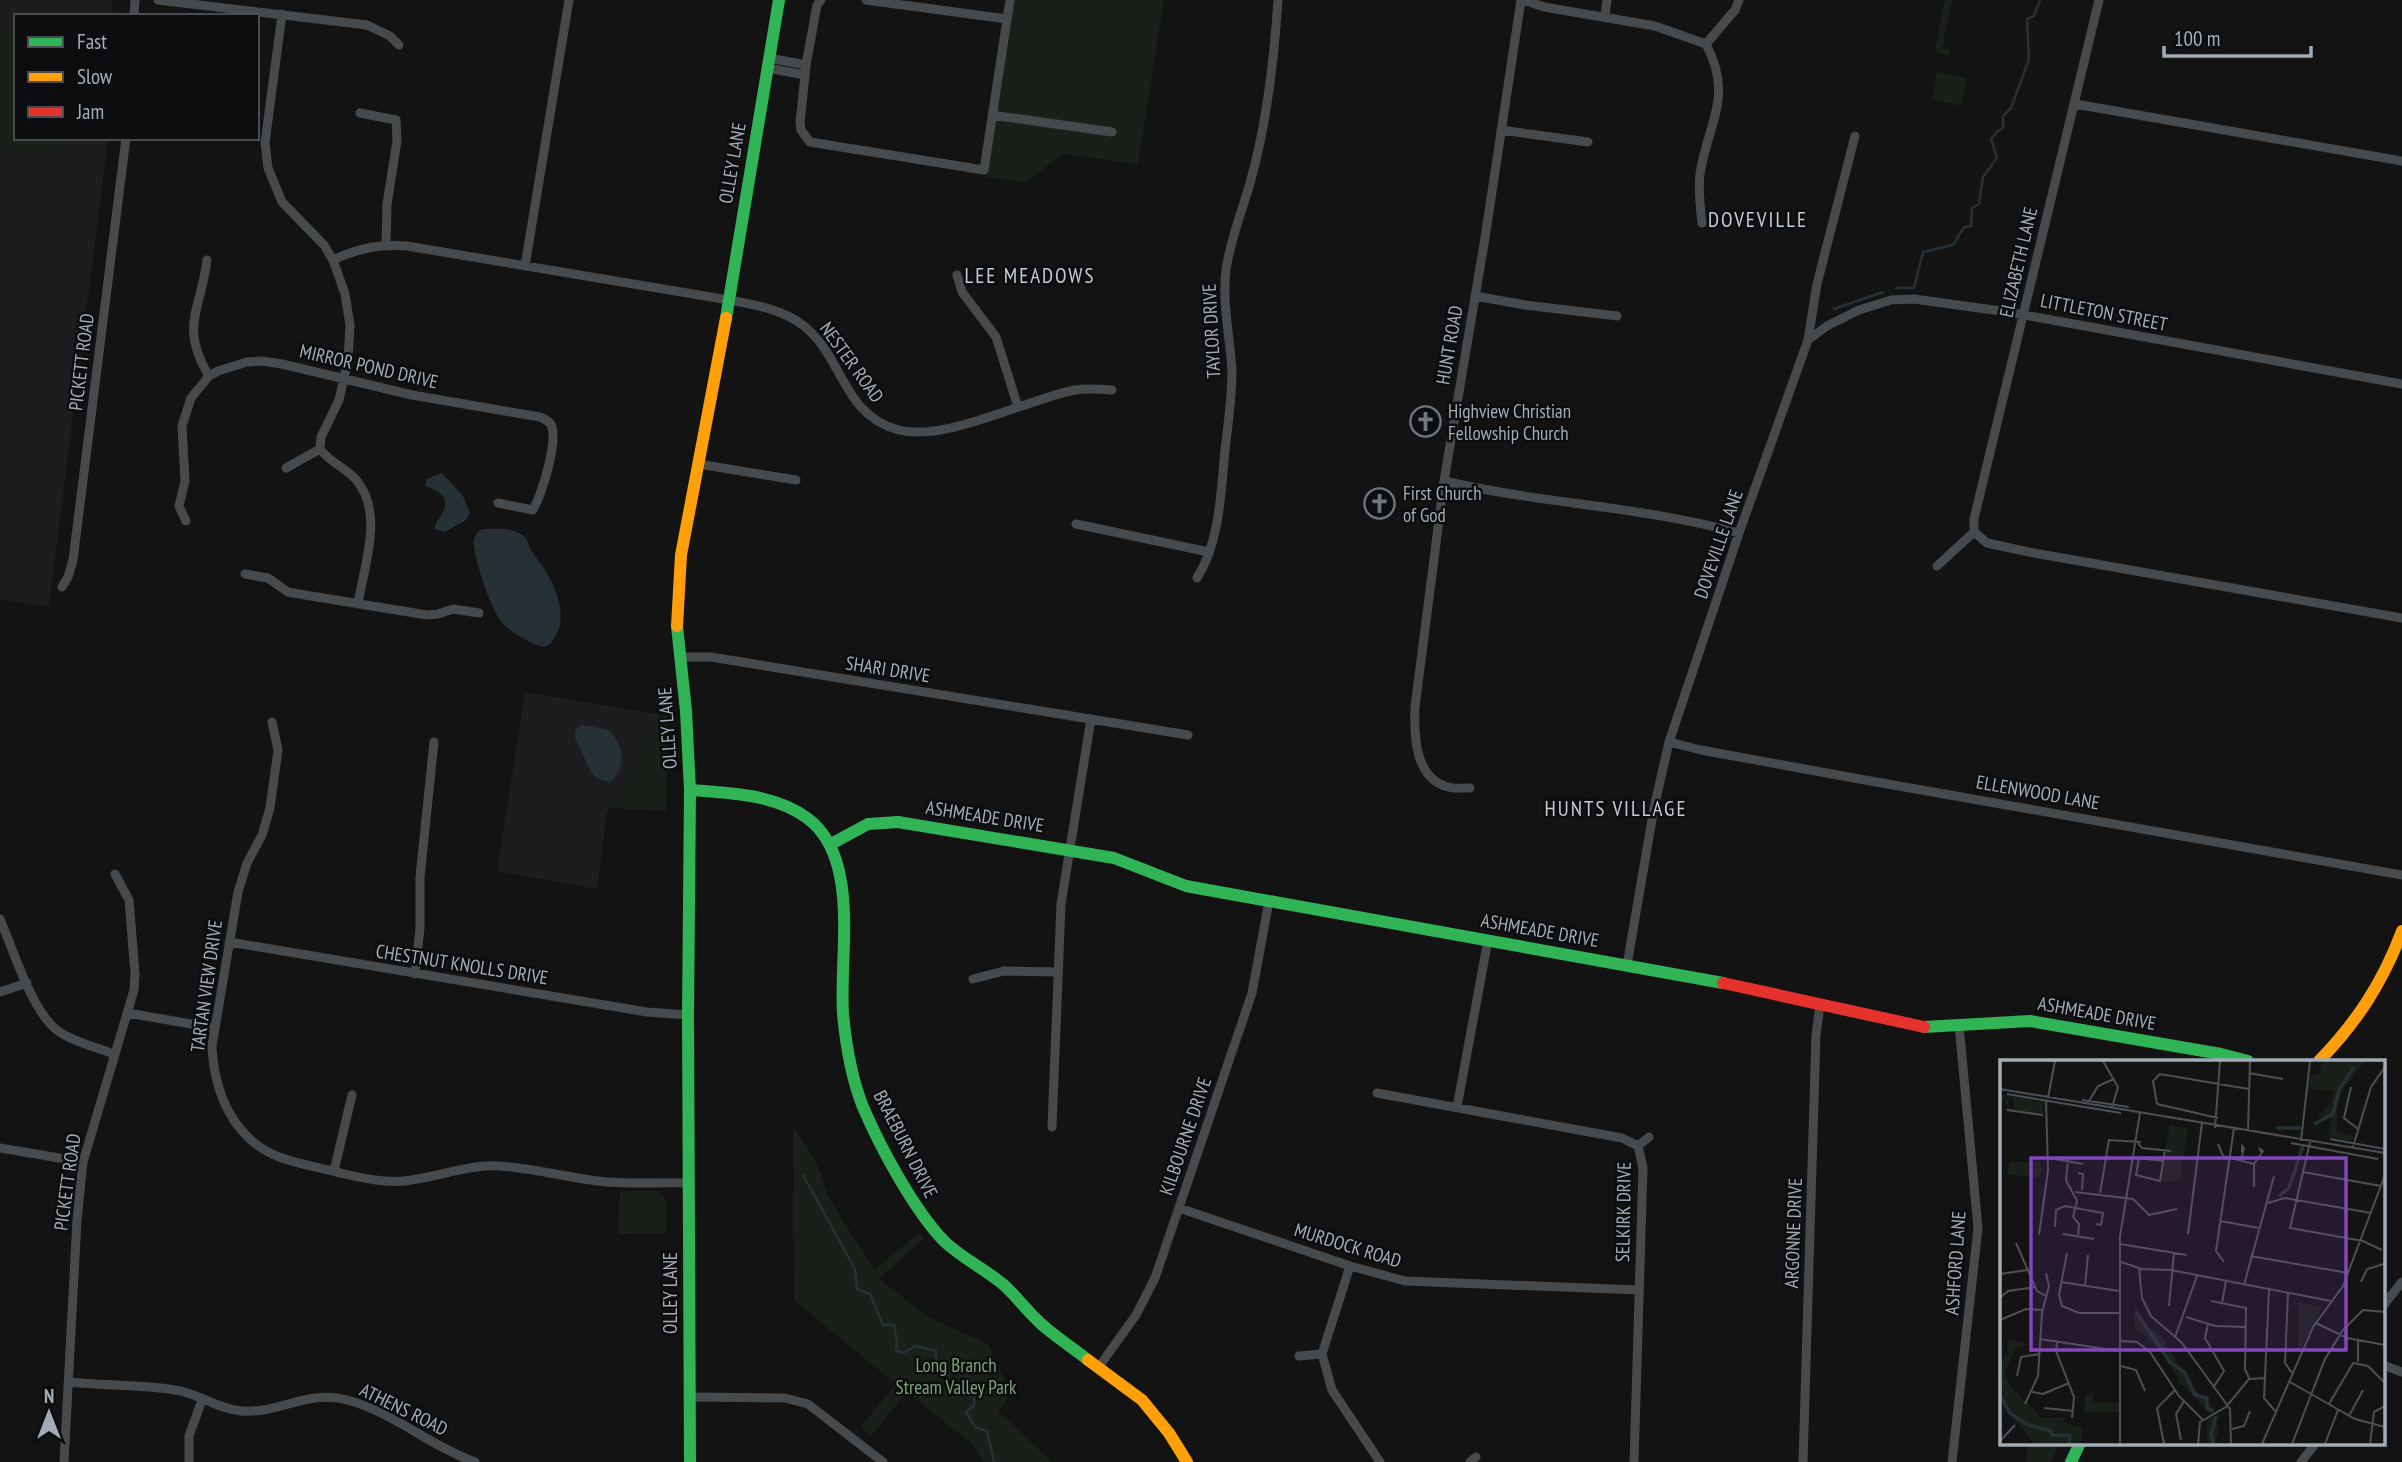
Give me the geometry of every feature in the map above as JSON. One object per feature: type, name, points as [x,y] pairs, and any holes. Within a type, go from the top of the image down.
[{"type":"street","points":[[158,0],[367,25],[390,36],[399,45]]},
{"type":"street","points":[[525,266],[569,0]]},
{"type":"street","name":"OLLEY LANE","points":[[690,1462],[690,790],[687,711],[677,625],[677,591],[681,555],[729,300],[779,0]]},
{"type":"street","points":[[821,0],[817,5],[805,70],[800,123],[801,130],[810,142],[984,170],[1010,0]]},
{"type":"street","points":[[866,0],[1007,19]]},
{"type":"street","name":"TAYLOR DRIVE","points":[[1197,578],[1204,568],[1209,552],[1230,409],[1232,373],[1225,295],[1226,268],[1262,131],[1276,35],[1278,0]]},
{"type":"street","points":[[1522,0],[1544,7],[1655,26],[1706,44],[1713,57],[1720,89],[1700,173],[1702,223]]},
{"type":"street","name":"HUNT ROAD","points":[[1470,788],[1450,788],[1433,779],[1419,758],[1415,742],[1415,707],[1444,481],[1522,0]]},
{"type":"street","points":[[1605,16],[1607,0]]},
{"type":"street","points":[[1706,44],[1735,10],[1739,0]]},
{"type":"street","name":"ELIZABETH LANE","points":[[1975,532],[1974,519],[2099,0]]},
{"type":"street","points":[[282,14],[262,127],[267,161],[276,191],[290,211],[324,245],[334,260],[345,294],[350,325],[348,360],[339,400],[321,437],[320,449]]},
{"type":"street","points":[[768,63],[805,70]]},
{"type":"street","points":[[2075,104],[2402,162]]},
{"type":"street","points":[[334,260],[354,250],[386,244],[387,204],[397,141],[396,120],[360,113]]},
{"type":"street","points":[[992,115],[1112,132]]},
{"type":"street","points":[[1501,130],[1588,142]]},
{"type":"street","name":"DOVEVILLE LANE","points":[[1626,965],[1654,808],[1669,742],[1808,340],[1817,284],[1855,136]]},
{"type":"street","name":"PICKETT ROAD","points":[[62,587],[73,560],[126,140]]},
{"type":"street","name":"NESTER ROAD","points":[[386,244],[729,300],[778,312],[804,326],[826,351],[857,404],[872,418],[892,428],[913,433],[935,432],[1074,390],[1112,390]]},
{"type":"street","points":[[186,521],[179,506],[185,481],[182,425],[191,398],[209,376],[196,352],[193,331],[197,298],[204,282],[207,260]]},
{"type":"street","points":[[957,275],[962,292],[996,337],[1018,407]]},
{"type":"street","points":[[1475,296],[1617,316]]},
{"type":"street","name":"LITTLETON STREET","points":[[1808,340],[1859,310],[1900,299],[1936,300],[2402,384]]},
{"type":"street","name":"MIRROR POND DRIVE","points":[[209,376],[235,365],[262,361],[412,395],[540,417],[549,422],[552,439],[544,485],[533,510],[498,503]]},
{"type":"street","points":[[286,468],[320,449]]},
{"type":"street","points":[[320,449],[356,479],[369,503],[371,525],[358,604]]},
{"type":"street","points":[[698,464],[796,480]]},
{"type":"street","points":[[1444,481],[1478,489],[1623,508],[1689,520],[1739,534]]},
{"type":"street","points":[[1076,524],[1209,552]]},
{"type":"street","points":[[1937,566],[1975,532],[1987,543],[2034,553],[2402,618]]},
{"type":"street","points":[[245,574],[268,578],[277,586],[293,593],[358,604],[427,615],[453,608],[479,613]]},
{"type":"street","name":"SHARI DRIVE","points":[[680,657],[711,657],[1188,735]]},
{"type":"street","points":[[1052,1127],[1062,896],[1091,719]]},
{"type":"street","name":"TARTAN VIEW DRIVE","points":[[272,722],[278,750],[270,808],[240,882],[212,1046],[216,1081],[225,1105],[240,1128],[257,1144],[277,1156],[370,1179],[423,1179],[472,1168],[498,1166],[599,1181],[689,1183]]},
{"type":"street","points":[[415,974],[420,928],[420,877],[434,742]]},
{"type":"street","name":"ELLENWOOD LANE","points":[[1669,742],[1865,780],[2402,874]]},
{"type":"street","name":"BRAEBURN DRIVE","points":[[690,790],[712,791],[783,804],[807,817],[831,844],[842,881],[845,1044],[855,1085],[873,1128],[917,1208],[937,1235],[1004,1285],[1044,1327],[1152,1411],[1187,1462]]},
{"type":"street","name":"ASHMEADE DRIVE","points":[[831,844],[868,824],[891,821],[1114,858],[1186,886],[1714,981],[1918,1027],[2030,1021],[2243,1060]]},
{"type":"street","name":"PICKETT ROAD","points":[[64,1462],[77,1220],[83,1162],[128,1013],[135,974],[129,900],[116,874]]},
{"type":"street","name":"KILBOURNE DRIVE","points":[[1098,1367],[1146,1298],[1252,993],[1269,901]]},
{"type":"street","points":[[0,919],[27,983],[43,1015],[52,1026],[70,1038],[114,1054]]},
{"type":"street","points":[[2320,1060],[2347,1033],[2374,997],[2393,959],[2402,931]]},
{"type":"street","points":[[1457,1107],[1488,940]]},
{"type":"street","name":"CHESTNUT KNOLLS DRIVE","points":[[229,942],[647,1012],[688,1014]]},
{"type":"street","points":[[973,979],[1004,971],[1058,972]]},
{"type":"street","points":[[0,992],[27,983]]},
{"type":"street","name":"ARGONNE DRIVE","points":[[1803,1462],[1816,1035],[1820,1005]]},
{"type":"street","points":[[128,1013],[214,1028]]},
{"type":"street","name":"ASHFORD LANE","points":[[1952,1462],[1978,1228],[1959,1026]]},
{"type":"street","name":"SELKIRK DRIVE","points":[[1377,1093],[1622,1138],[1638,1146],[1643,1168],[1634,1462]]},
{"type":"street","points":[[334,1171],[352,1096]]},
{"type":"street","points":[[1638,1146],[1649,1137]]},
{"type":"street","points":[[0,1148],[83,1162]]},
{"type":"street","name":"MURDOCK ROAD","points":[[1179,1208],[1387,1277],[1422,1283],[1639,1290]]},
{"type":"street","points":[[1350,1266],[1322,1354],[1332,1390],[1380,1462]]},
{"type":"street","points":[[2384,1305],[2402,1282]]},
{"type":"street","points":[[1299,1356],[1322,1354]]},
{"type":"street","points":[[2384,1365],[2402,1372]]},
{"type":"street","name":"ATHENS ROAD","points":[[69,1382],[175,1389],[229,1409],[253,1411],[305,1398],[336,1397],[369,1408],[458,1456],[475,1462]]},
{"type":"street","points":[[690,1397],[786,1398],[808,1404],[883,1462]]},
{"type":"street","points":[[189,1462],[189,1436],[202,1400]]},
{"type":"street","points":[[2071,1462],[2080,1444]]},
{"type":"street","points":[[2301,1462],[2315,1444]]},
{"type":"shaded area","points":[[0,0],[112,0],[113,14],[14,14],[14,140],[108,140],[49,607],[0,599]]},
{"type":"shaded area","points":[[442,473],[463,496],[470,513],[465,521],[444,532],[435,529],[435,525],[445,507],[444,498],[425,485],[427,479]]},
{"type":"shaded area","points":[[485,529],[518,532],[527,541],[549,578],[557,595],[561,614],[558,632],[547,646],[536,645],[518,635],[496,614],[482,580],[474,546],[477,533]]},
{"type":"shaded area","points":[[525,692],[656,714],[644,748],[625,786],[607,813],[597,889],[497,871]]},
{"type":"shaded area","points":[[582,725],[609,730],[618,743],[622,756],[620,769],[611,782],[599,779],[588,766],[575,737],[576,729]]},
{"type":"green space","points":[[1011,0],[1164,0],[1138,164],[1064,154],[1025,182],[986,177]]},
{"type":"green space","points":[[1945,0],[1952,0],[1942,48],[1950,50],[1949,55],[1938,53],[1935,48]]},
{"type":"green space","points":[[0,29],[14,29],[14,140],[65,140],[46,152],[0,150]]},
{"type":"green space","points":[[1937,72],[1967,78],[1961,106],[1932,99]]},
{"type":"green space","points":[[656,714],[668,716],[666,811],[610,808],[636,763]]},
{"type":"green space","name":"Long Branch Stream Valley Park","points":[[793,1126],[816,1162],[829,1198],[874,1270],[919,1233],[924,1238],[879,1279],[930,1318],[988,1344],[1005,1382],[1016,1386],[998,1411],[1052,1462],[984,1462],[972,1444],[907,1392],[871,1436],[861,1427],[896,1384],[794,1300]]},
{"type":"green space","points":[[620,1191],[654,1191],[662,1194],[667,1204],[666,1233],[618,1234]]},
{"type":"green space","points":[[2028,1444],[2060,1444],[2051,1462],[2026,1462]]},
{"type":"waterway","points":[[1896,288],[1914,288],[1923,252],[1953,245],[1964,227],[1971,226],[1972,208],[1979,204],[1983,177],[1997,158],[1991,139],[2003,128],[2003,116],[2011,108],[2029,59],[2027,19],[2034,16],[2040,0]]},
{"type":"waterway","points":[[1834,309],[1883,292]]},
{"type":"waterway","points":[[803,1175],[855,1269],[857,1289],[870,1294],[883,1325],[894,1325],[896,1350],[903,1353],[916,1346],[936,1351],[936,1368],[944,1378],[953,1370],[964,1369],[975,1390],[974,1406],[966,1412],[975,1427],[987,1431],[994,1462]]},
{"type":"traffic: fast","points":[[726,318],[779,0]]},
{"type":"traffic: fast","points":[[677,626],[686,711],[690,790],[690,1462]]},
{"type":"traffic: fast","points":[[690,790],[751,796],[781,804],[807,818],[824,835],[835,857],[844,908],[843,1014],[847,1050],[859,1096],[879,1141],[910,1197],[945,1242],[998,1280],[1041,1323],[1088,1360]]},
{"type":"traffic: fast","points":[[831,844],[868,824],[898,822],[1114,858],[1186,886],[1723,983]]},
{"type":"traffic: fast","points":[[1924,1027],[2030,1021],[2244,1060]]},
{"type":"traffic: fast","points":[[2071,1462],[2080,1444]]},
{"type":"traffic: slow","points":[[677,626],[681,555],[726,318]]},
{"type":"traffic: slow","points":[[2320,1060],[2368,1000],[2402,931]]},
{"type":"traffic: slow","points":[[1088,1360],[1142,1400],[1169,1433],[1187,1462]]},
{"type":"traffic: jam","points":[[1723,983],[1924,1027]]},
{"type":"place","name":"Highview Christian Fellowship Church","points":[[1425,422]]},
{"type":"place","name":"First Church of God","points":[[1380,504]]},
{"type":"district","name":"DOVEVILLE","points":[[1758,219]]},
{"type":"district","name":"LEE MEADOWS","points":[[1030,275]]},
{"type":"district","name":"HUNTS VILLAGE","points":[[1616,808]]}]
